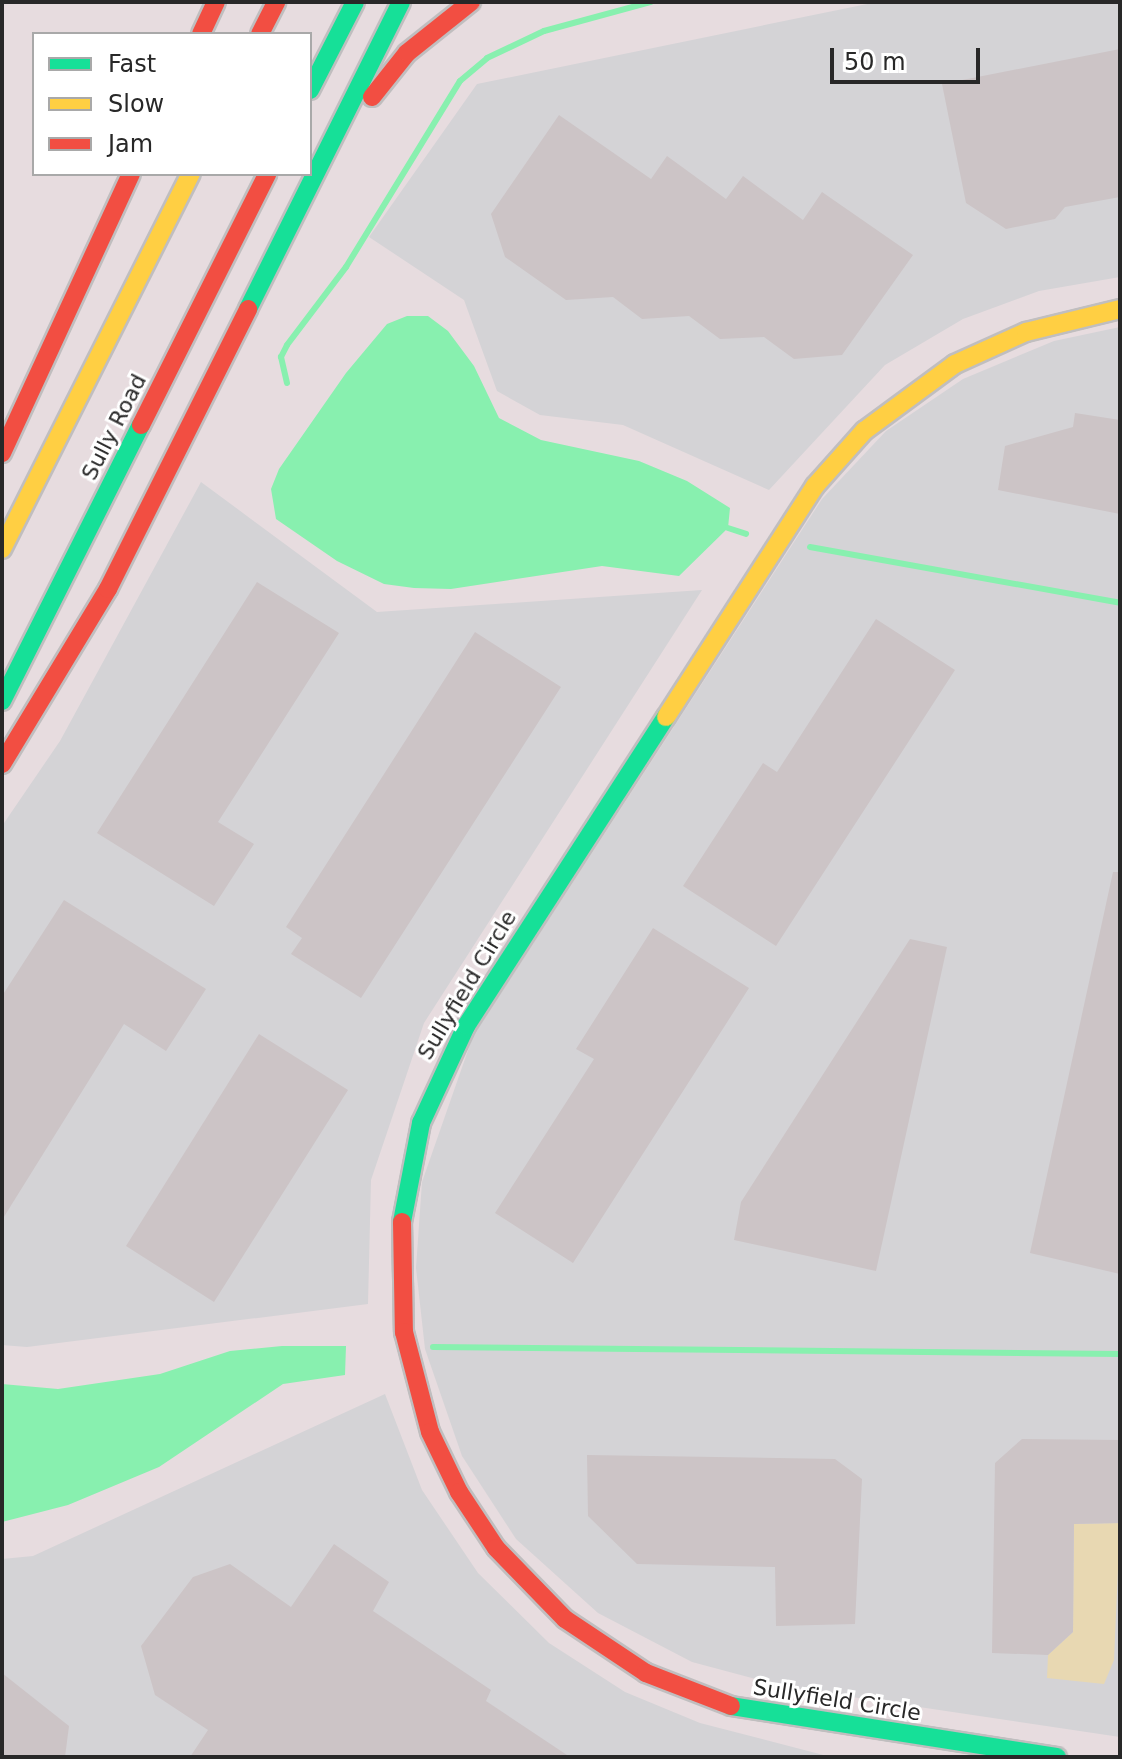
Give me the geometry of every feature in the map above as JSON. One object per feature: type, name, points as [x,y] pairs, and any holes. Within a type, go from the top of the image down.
[{"type":"main road","points":[[190,32],[199,2]]},
{"type":"main road","points":[[202,32],[216,2]]},
{"type":"main road","points":[[261,32],[276,2]]},
{"type":"main road","points":[[312,86],[355,2]]},
{"type":"main road","points":[[312,175],[401,2]]},
{"type":"main road","points":[[277,243],[352,121],[407,53],[471,2]]},
{"type":"main road","points":[[2,453],[130,176]]},
{"type":"main road","name":"Sully Road","points":[[2,549],[190,176]]},
{"type":"main road","name":"Sully Road","points":[[2,701],[266,176]]},
{"type":"main road","points":[[2,764],[108,589],[311,176]]},
{"type":"main road","name":"Sullyfield Circle","points":[[1057,1757],[875,1737],[767,1716],[675,1687],[591,1639],[518,1574],[459,1492],[419,1399],[401,1298],[405,1192],[421,1123],[466,1026],[779,539],[839,457],[893,406],[955,364],[1026,332],[1120,309]]},
{"type":"shaded area","points":[[877,2],[1120,2],[1120,277],[1039,291],[963,319],[885,365],[769,490],[623,425],[540,415],[497,391],[464,300],[369,237],[477,84]]},
{"type":"shaded area","points":[[407,316],[428,316],[448,331],[474,366],[499,418],[541,440],[639,461],[687,481],[730,508],[728,528],[679,576],[602,566],[451,589],[414,588],[384,584],[337,561],[276,519],[271,489],[279,469],[346,373],[387,324]]},
{"type":"shaded area","points":[[1120,327],[1120,1737],[785,1687],[692,1662],[598,1613],[516,1539],[462,1456],[425,1349],[416,1268],[422,1182],[473,1036],[822,499],[886,431],[963,379],[1054,341]]},
{"type":"shaded area","points":[[201,482],[377,612],[702,590],[424,1023],[371,1180],[368,1304],[27,1347],[2,1345],[2,826],[60,741]]},
{"type":"shaded area","points":[[282,1346],[346,1346],[345,1375],[283,1384],[159,1467],[68,1505],[2,1522],[2,1384],[58,1389],[160,1374],[230,1351]]},
{"type":"shaded area","points":[[385,1394],[422,1490],[478,1573],[549,1643],[625,1692],[700,1723],[831,1757],[2,1757],[2,1559],[33,1556]]},
{"type":"shaded area","points":[[1120,1523],[1114,1660],[1104,1684],[1047,1678],[1048,1655],[1073,1632],[1074,1524]]},
{"type":"building","points":[[1120,49],[1120,197],[1065,207],[1055,219],[1006,229],[966,203],[942,84]]},
{"type":"building","points":[[559,115],[651,179],[667,156],[726,199],[743,176],[803,220],[822,192],[913,255],[842,355],[794,359],[764,337],[720,339],[689,316],[642,319],[613,297],[566,300],[505,257],[491,214]]},
{"type":"building","points":[[1075,413],[1120,420],[1120,514],[998,490],[1005,446],[1073,427]]},
{"type":"building","points":[[257,582],[339,633],[218,822],[254,844],[214,906],[97,833]]},
{"type":"building","points":[[876,619],[955,670],[776,946],[683,886],[763,763],[777,772]]},
{"type":"building","points":[[475,632],[561,687],[361,998],[291,954],[302,938],[286,927]]},
{"type":"building","points":[[1113,872],[1120,872],[1120,1274],[1030,1253]]},
{"type":"building","points":[[64,900],[206,989],[166,1051],[124,1024],[2,1220],[2,996]]},
{"type":"building","points":[[653,928],[749,988],[573,1263],[495,1213],[594,1059],[576,1049]]},
{"type":"building","points":[[910,939],[947,947],[876,1271],[734,1240],[741,1202]]},
{"type":"building","points":[[259,1034],[348,1090],[214,1302],[126,1246]]},
{"type":"building","points":[[1022,1439],[1120,1440],[1120,1523],[1074,1524],[1073,1632],[1048,1655],[992,1653],[995,1463]]},
{"type":"building","points":[[587,1455],[835,1459],[862,1479],[855,1624],[776,1626],[775,1567],[637,1564],[588,1516]]},
{"type":"building","points":[[334,1544],[389,1582],[373,1611],[491,1690],[486,1701],[570,1757],[190,1757],[208,1730],[155,1695],[141,1646],[193,1577],[230,1564],[291,1607]]},
{"type":"building","points":[[2,1673],[69,1726],[65,1757],[2,1757]]},
{"type":"waterway","points":[[287,383],[281,357],[287,345],[346,267],[460,81],[487,58],[544,31],[651,2]]},
{"type":"waterway","points":[[728,528],[746,534]]},
{"type":"waterway","points":[[810,547],[1120,603]]},
{"type":"waterway","points":[[433,1347],[1120,1354]]},
{"type":"traffic: fast","points":[[312,86],[355,2]]},
{"type":"traffic: fast","points":[[248,309],[401,2]]},
{"type":"traffic: fast","points":[[2,701],[141,425]]},
{"type":"traffic: fast","points":[[402,1222],[421,1123],[466,1026],[666,717]]},
{"type":"traffic: fast","points":[[731,1706],[1057,1757]]},
{"type":"traffic: slow","points":[[2,549],[190,176]]},
{"type":"traffic: slow","points":[[666,717],[815,486],[864,431],[955,364],[1026,332],[1120,309]]},
{"type":"traffic: jam","points":[[202,32],[216,2]]},
{"type":"traffic: jam","points":[[261,32],[276,2]]},
{"type":"traffic: jam","points":[[372,97],[407,53],[471,2]]},
{"type":"traffic: jam","points":[[2,453],[130,176]]},
{"type":"traffic: jam","points":[[141,425],[266,176]]},
{"type":"traffic: jam","points":[[2,764],[108,589],[248,309]]},
{"type":"traffic: jam","points":[[402,1222],[404,1332],[430,1432],[459,1492],[496,1548],[565,1619],[646,1673],[731,1706]]}]
